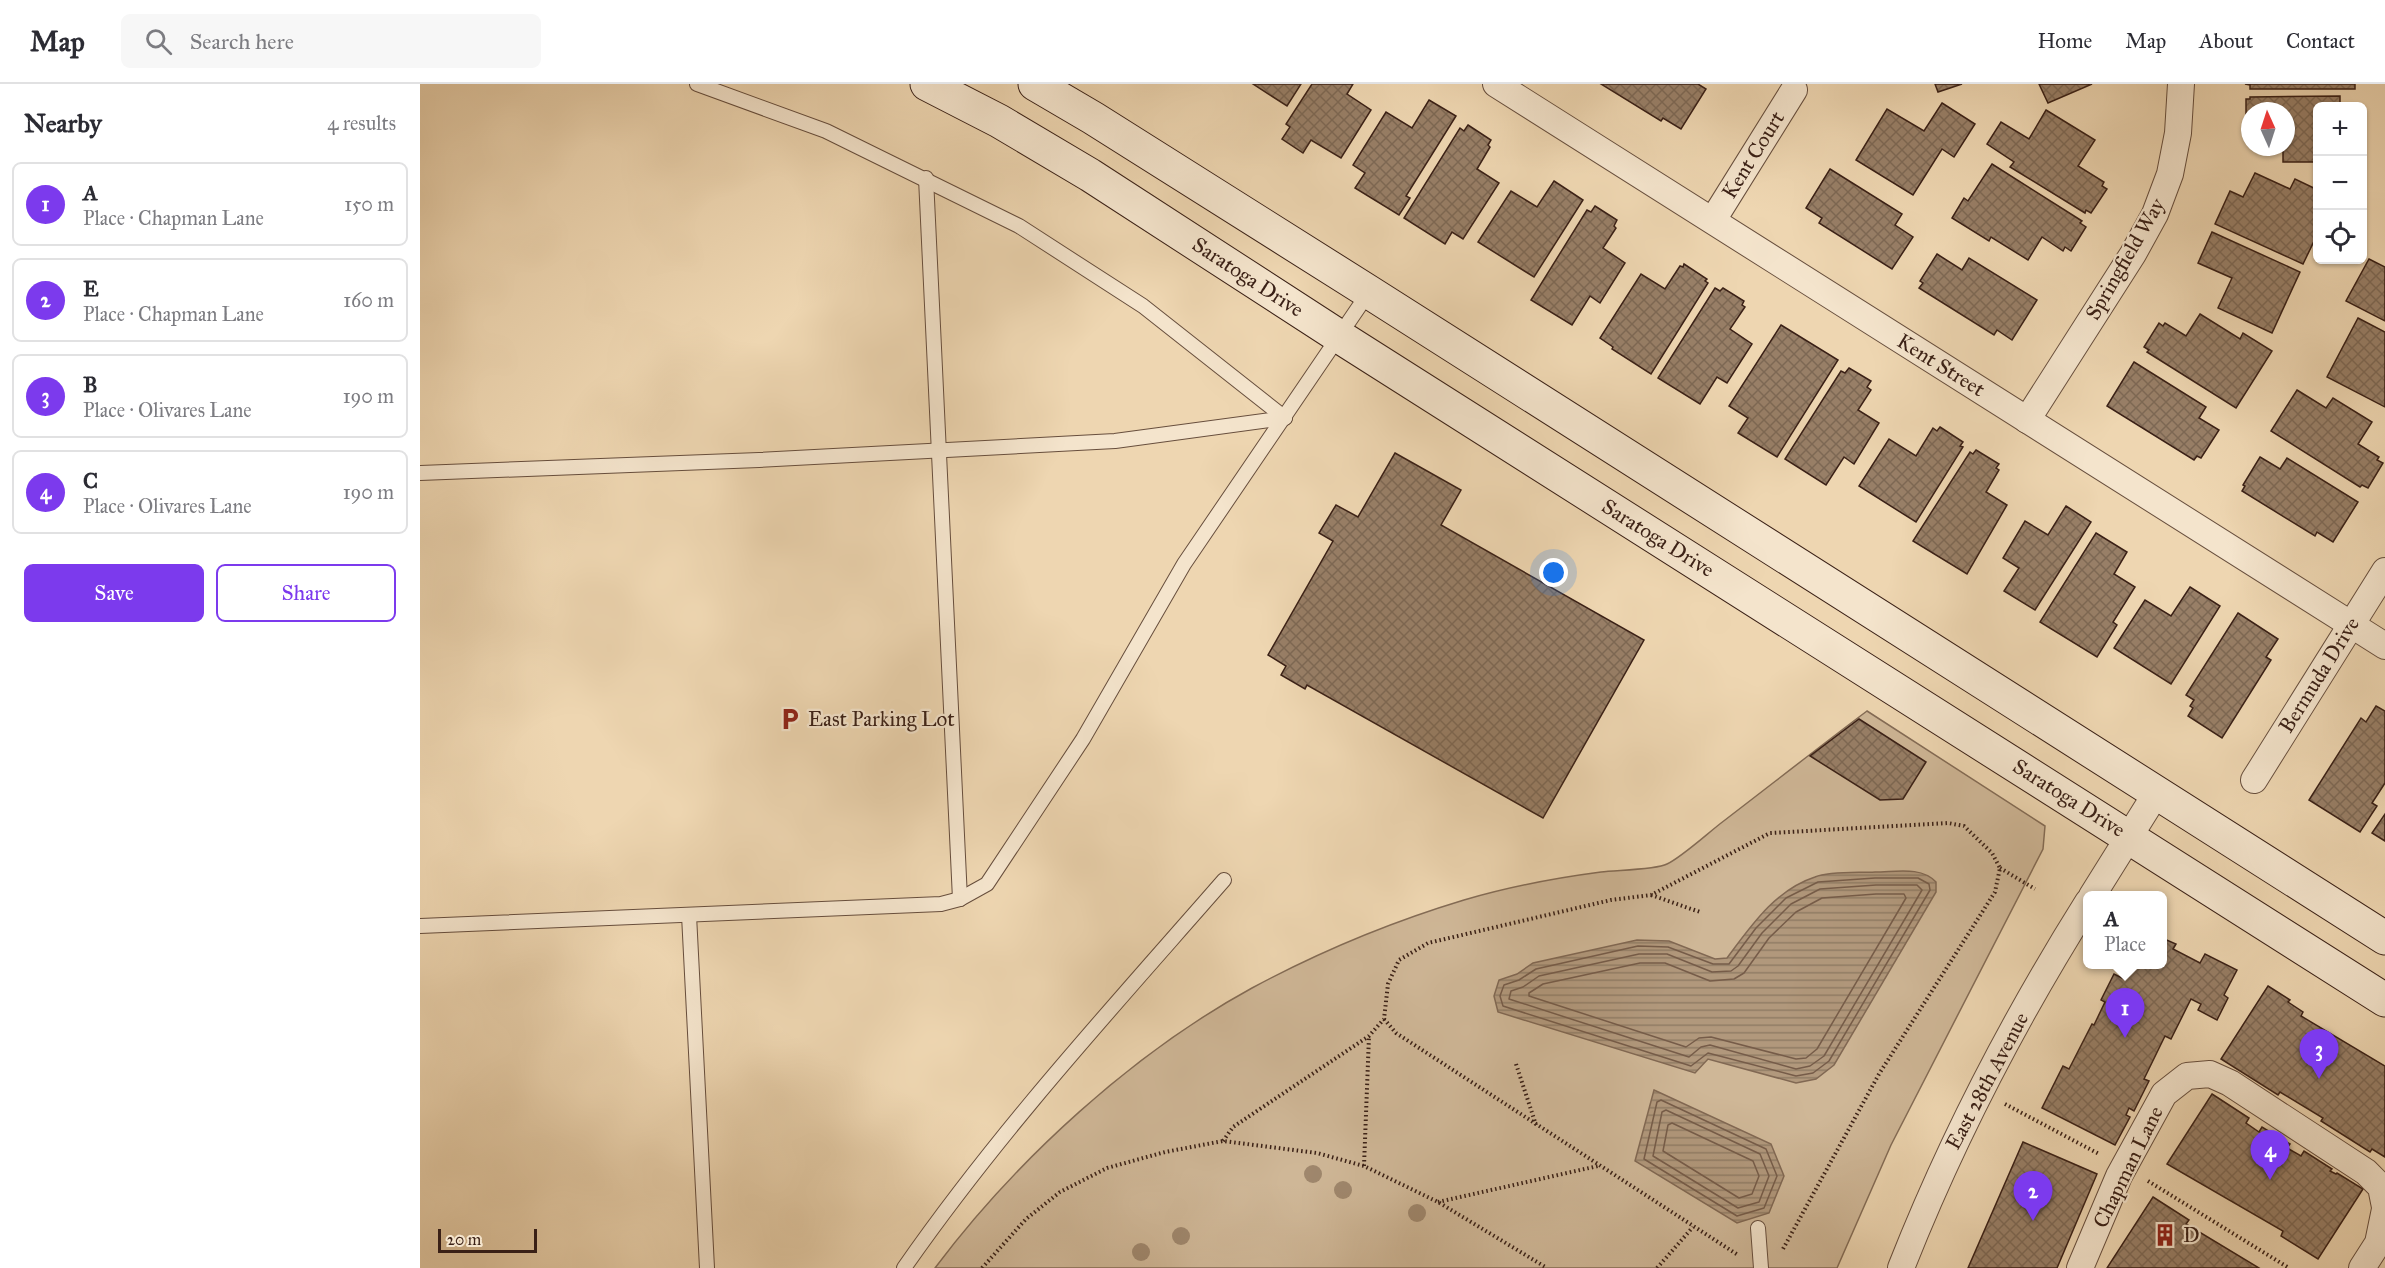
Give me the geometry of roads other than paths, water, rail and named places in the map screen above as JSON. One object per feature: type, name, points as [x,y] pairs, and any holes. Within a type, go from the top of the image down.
[{"type":"main road","name":"Saratoga Drive","points":[[927,84],[999,121],[1090,175],[1340,337],[2385,1000]]},
{"type":"main road","points":[[1035,84],[1369,292],[2385,938]]},
{"type":"street","name":"Kent Street","points":[[1496,84],[2385,646]]},
{"type":"street","name":"Springfield Way","points":[[2027,420],[2133,254],[2155,214],[2170,174],[2178,133],[2181,84]]},
{"type":"street","name":"Kent Court","points":[[1713,220],[1794,90]]},
{"type":"street","name":"Bermuda Drive","points":[[2254,780],[2385,572]]},
{"type":"street","points":[[2095,891],[2157,792]]},
{"type":"street","name":"East 28th Avenue","points":[[1901,1268],[1948,1156],[1981,1091],[2027,1005],[2083,910]]},
{"type":"street","name":"Chapman Lane","points":[[2080,1268],[2124,1167],[2164,1094],[2187,1076],[2210,1074],[2230,1083],[2366,1172],[2381,1187],[2385,1208]]},
{"type":"street","points":[[2362,1268],[2378,1243],[2385,1208]]},
{"type":"lane","points":[[697,84],[826,131],[926,178],[1019,226],[1143,306],[1285,418]]},
{"type":"lane","points":[[926,178],[960,899]]},
{"type":"lane","points":[[420,926],[941,904],[960,899],[987,884],[1083,739],[1184,564],[1369,292]]},
{"type":"lane","points":[[420,473],[759,460],[1115,441],[1285,418]]},
{"type":"lane","points":[[904,1268],[933,1226],[1046,1084],[1224,880]]},
{"type":"lane","points":[[690,915],[707,1268]]},
{"type":"lane","points":[[1758,1228],[1760,1262]]},
{"type":"water","points":[[1908,871],[1930,877],[1936,882],[1936,892],[1834,1065],[1816,1079],[1796,1083],[1708,1059],[1695,1073],[1498,1012],[1494,996],[1499,980],[1517,974],[1533,963],[1637,940],[1669,941],[1715,959],[1727,958],[1765,910],[1801,883],[1828,874]]},
{"type":"water","points":[[1654,1090],[1771,1144],[1784,1176],[1769,1213],[1737,1223],[1635,1161]]},
{"type":"place","name":"East Parking Lot","points":[[790,719]]},
{"type":"place","name":"A","points":[[2125,1038]]},
{"type":"place","name":"B","points":[[2319,1079]]},
{"type":"place","name":"C","points":[[2270,1180]]},
{"type":"place","name":"E","points":[[2033,1221]]},
{"type":"place","name":"D","points":[[2165,1235]]}]
